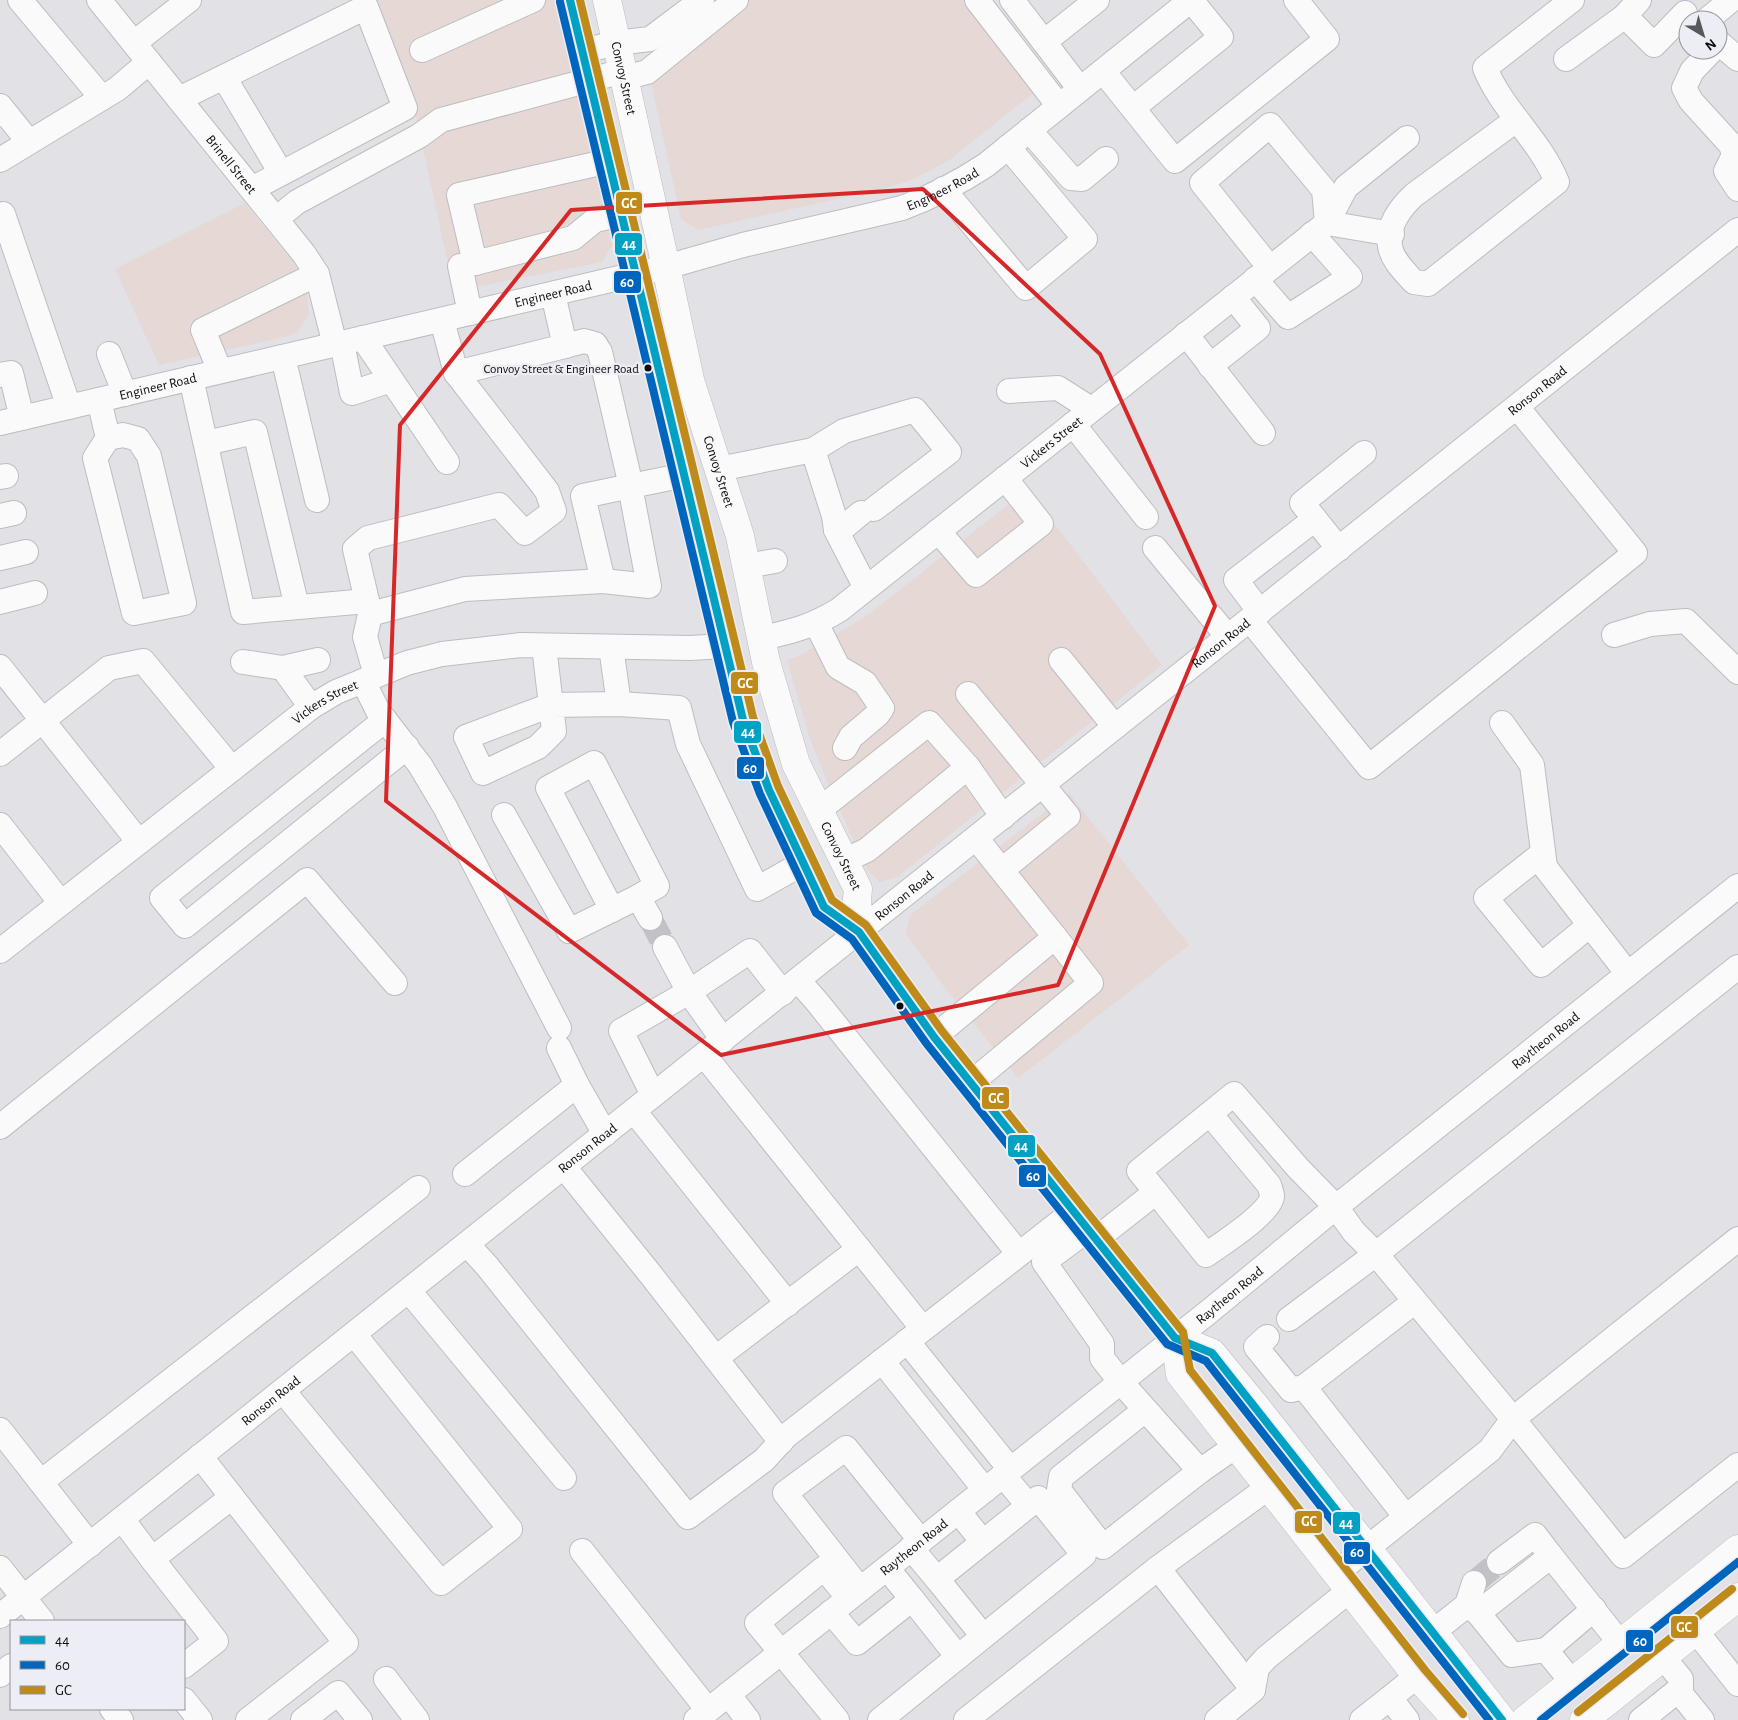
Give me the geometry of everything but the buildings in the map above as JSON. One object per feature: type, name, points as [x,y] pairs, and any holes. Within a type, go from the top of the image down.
[{"type":"main road","points":[[570,0],[743,720],[757,760],[824,908],[859,932],[934,1037],[1175,1338],[1212,1353],[1502,1720]]},
{"type":"main road","name":"Convoy Street","points":[[607,0],[690,380],[740,536],[766,662],[796,764],[858,888],[859,932]]},
{"type":"main road","points":[[694,513],[714,528],[730,604],[738,622],[750,636],[762,638]]},
{"type":"main road","points":[[725,646],[747,664],[796,764]]},
{"type":"main road","points":[[1175,1338],[1180,1374],[1417,1676],[1446,1708],[1454,1720]]},
{"type":"main road","points":[[1525,1720],[1738,1549]]},
{"type":"main road","points":[[1584,1720],[1738,1597]]},
{"type":"street","points":[[20,0],[109,94]]},
{"type":"street","name":"Brinell Street","points":[[99,0],[304,254],[317,274],[347,342],[352,393],[392,380]]},
{"type":"street","points":[[134,43],[189,0]]},
{"type":"street","points":[[422,50],[533,0]]},
{"type":"street","points":[[583,51],[616,43],[650,39],[702,0]]},
{"type":"street","points":[[276,219],[297,202],[419,136],[441,120],[590,81],[647,72],[736,0]]},
{"type":"street","points":[[977,0],[1059,106]]},
{"type":"street","points":[[1012,0],[1080,89]]},
{"type":"street","points":[[1044,42],[1097,0]]},
{"type":"street","points":[[1133,108],[1221,37],[1191,0]]},
{"type":"street","name":"Engineer Road","points":[[11,421],[666,267],[743,245],[902,208],[955,185],[982,167],[1191,0]]},
{"type":"street","points":[[1103,71],[1175,161],[1327,39],[1296,0]]},
{"type":"street","points":[[1516,120],[1414,195],[1401,207],[1393,225],[1390,247],[1400,266],[1414,282],[1428,284],[1557,182],[1550,165],[1492,86],[1484,68],[1572,0]]},
{"type":"street","points":[[1566,59],[1632,8],[1654,45],[1683,9],[1731,0]]},
{"type":"street","points":[[179,99],[366,7],[405,108],[252,189]]},
{"type":"street","points":[[1728,52],[1738,60]]},
{"type":"street","points":[[1702,60],[1692,70],[1684,88],[1691,101],[1731,145],[1734,155],[1726,171],[1738,188]]},
{"type":"street","points":[[0,160],[109,94],[149,62]]},
{"type":"street","points":[[224,77],[281,173]]},
{"type":"street","points":[[0,106],[29,142]]},
{"type":"street","points":[[1270,125],[1324,190],[1320,228],[1350,277],[1288,317],[1262,274],[1202,183],[1270,125]]},
{"type":"street","points":[[1029,130],[1071,178],[1082,179],[1106,159]]},
{"type":"street","points":[[1320,228],[1346,187],[1407,138]]},
{"type":"street","points":[[943,190],[1026,288],[1085,239],[1008,147]]},
{"type":"street","points":[[475,263],[459,195],[609,160]]},
{"type":"street","points":[[4,214],[69,407]]},
{"type":"street","points":[[470,313],[460,266],[573,238],[595,220],[622,214]]},
{"type":"street","points":[[1320,228],[1392,234]]},
{"type":"street","name":"Vickers Street","points":[[762,638],[804,628],[819,622],[839,610],[1320,228]]},
{"type":"street","name":"Ronson Road","points":[[0,1616],[1738,230]]},
{"type":"street","points":[[220,371],[203,330],[317,274]]},
{"type":"street","points":[[553,294],[565,346]]},
{"type":"street","points":[[1210,366],[1258,328],[1233,297]]},
{"type":"street","points":[[442,320],[456,373],[548,492],[554,511],[524,533],[499,505],[368,538],[355,549],[368,608],[365,636],[370,678],[378,711],[420,765],[445,807],[559,1038],[577,1085],[605,1134]]},
{"type":"street","points":[[1186,334],[1263,433]]},
{"type":"street","points":[[191,378],[243,612],[297,608],[368,608],[465,589],[552,583],[603,581],[649,586],[630,486],[600,352],[595,344],[584,341],[456,373]]},
{"type":"street","points":[[347,342],[392,380],[448,462]]},
{"type":"street","points":[[109,354],[125,394]]},
{"type":"street","points":[[283,356],[317,500]]},
{"type":"street","points":[[0,376],[10,373],[11,421]]},
{"type":"street","points":[[1009,391],[1058,388],[1082,417],[1146,517]]},
{"type":"street","points":[[99,400],[108,438],[95,458],[134,613],[184,603],[149,456],[138,439],[122,435],[108,438]]},
{"type":"street","points":[[1316,519],[1236,580],[1255,616],[1369,768],[1635,553],[1517,407]]},
{"type":"street","points":[[718,469],[813,450],[844,431],[915,410],[949,452],[868,511],[844,527],[836,530]]},
{"type":"street","points":[[206,443],[255,432],[297,608]]},
{"type":"street","points":[[813,450],[834,516],[836,530],[866,588]]},
{"type":"street","points":[[1339,548],[1302,503],[1364,453]]},
{"type":"street","points":[[603,581],[583,496],[685,475]]},
{"type":"street","points":[[938,531],[976,575],[1040,524],[1006,478]]},
{"type":"street","points":[[1155,548],[1228,637]]},
{"type":"street","points":[[0,558],[26,552]]},
{"type":"street","points":[[746,566],[775,561]]},
{"type":"street","points":[[0,602],[35,593]]},
{"type":"street","points":[[1614,635],[1650,624],[1686,621],[1738,672]]},
{"type":"street","points":[[819,622],[841,660],[870,680],[892,709]]},
{"type":"street","points":[[819,622],[838,667],[864,682],[882,708],[878,714],[851,737],[845,748]]},
{"type":"street","name":"Vickers Street","points":[[0,951],[311,707],[336,692],[407,663],[442,654],[521,645],[690,648],[725,646]]},
{"type":"street","points":[[544,646],[551,705],[619,704],[679,708],[688,744],[757,889],[803,863]]},
{"type":"street","points":[[611,647],[619,704]]},
{"type":"street","points":[[243,662],[283,668],[318,660]]},
{"type":"street","points":[[1061,660],[1115,727]]},
{"type":"street","points":[[0,754],[109,668],[142,661],[232,769]]},
{"type":"street","points":[[0,667],[139,842]]},
{"type":"street","points":[[283,668],[311,707]]},
{"type":"street","points":[[968,694],[1068,816],[1002,870]]},
{"type":"street","points":[[385,720],[162,898],[185,926],[407,747]]},
{"type":"street","points":[[819,810],[929,723],[968,767],[1004,816]]},
{"type":"street","points":[[1502,723],[1532,765],[1545,867],[1628,974]]},
{"type":"street","points":[[504,815],[569,931],[612,910],[638,897],[657,886],[594,763],[548,788],[612,910]]},
{"type":"street","points":[[844,861],[867,850],[968,767]]},
{"type":"street","points":[[0,825],[61,904]]},
{"type":"street","points":[[971,1083],[1091,983],[976,838]]},
{"type":"street","points":[[1543,853],[1486,898],[1540,965],[1590,925]]},
{"type":"street","points":[[0,1127],[307,880],[395,983]]},
{"type":"street","name":"Raytheon Road","points":[[702,1715],[1738,886]]},
{"type":"street","points":[[638,897],[650,918]]},
{"type":"street","points":[[934,1037],[1055,937]]},
{"type":"street","points":[[665,947],[689,992],[723,1040]]},
{"type":"street","points":[[654,1095],[620,1031],[689,992],[750,951],[790,987],[818,1003],[1031,1254],[1102,1344],[1102,1358],[1145,1410],[1200,1471]]},
{"type":"street","points":[[1289,1319],[1376,1254],[1738,967]]},
{"type":"street","points":[[704,1055],[859,1249],[1028,1505]]},
{"type":"street","points":[[465,1174],[577,1085]]},
{"type":"street","points":[[1210,1114],[1269,1185],[1272,1197],[1268,1208],[1259,1216],[1206,1255],[1139,1171],[1234,1094],[1298,1168],[1336,1207],[1354,1232],[1376,1254],[1513,1419],[1623,1556],[1738,1465]]},
{"type":"street","points":[[634,1111],[788,1304]]},
{"type":"street","points":[[564,1167],[781,1442]]},
{"type":"street","points":[[41,1482],[418,1188]]},
{"type":"street","points":[[467,1244],[487,1266],[688,1517],[764,1460],[781,1442],[915,1335],[1031,1254],[1156,1192]]},
{"type":"street","points":[[1217,1720],[1253,1690],[1257,1668],[1306,1626],[1367,1548],[1490,1450],[1513,1419],[1738,1238]]},
{"type":"street","points":[[716,1358],[859,1249]]},
{"type":"street","points":[[409,1291],[564,1478]]},
{"type":"street","points":[[1267,1337],[1256,1346],[1291,1390],[1304,1387],[1414,1302]]},
{"type":"street","points":[[283,1391],[441,1583],[510,1529],[354,1334]]},
{"type":"street","points":[[882,1361],[985,1490]]},
{"type":"street","points":[[1304,1387],[1406,1517]]},
{"type":"street","points":[[1145,1410],[1060,1477],[1058,1490],[1103,1548],[1200,1471],[1236,1446]]},
{"type":"street","points":[[0,1430],[90,1545]]},
{"type":"street","points":[[912,1599],[857,1643],[847,1600],[785,1493],[846,1448],[916,1544],[937,1580],[983,1636]]},
{"type":"street","points":[[1036,1448],[1060,1477]]},
{"type":"street","points":[[200,1456],[346,1643],[248,1720]]},
{"type":"street","points":[[966,1720],[1158,1568],[1269,1487]]},
{"type":"street","points":[[152,1559],[232,1497]]},
{"type":"street","points":[[880,1720],[1084,1555],[1038,1498],[937,1580]]},
{"type":"street","points":[[958,1511],[983,1542]]},
{"type":"street","points":[[122,1519],[216,1641],[185,1665]]},
{"type":"street","points":[[1499,1562],[1534,1535],[1620,1643]]},
{"type":"street","points":[[582,1551],[702,1715]]},
{"type":"street","points":[[1433,1632],[1472,1609],[1551,1556]]},
{"type":"street","points":[[0,1568],[41,1620]]},
{"type":"street","points":[[837,1720],[757,1623],[824,1568],[847,1600]]},
{"type":"street","points":[[886,1568],[958,1656]]},
{"type":"street","points":[[1158,1568],[1253,1690]]},
{"type":"street","points":[[1474,1583],[1472,1609],[1512,1655],[1546,1650],[1594,1609]]},
{"type":"street","points":[[780,1604],[804,1634]]},
{"type":"street","points":[[1696,1631],[1738,1684]]},
{"type":"street","points":[[1546,1650],[1572,1682]]},
{"type":"street","points":[[1664,1657],[1681,1679],[1681,1694],[1702,1720]]},
{"type":"street","points":[[0,1675],[10,1667]]},
{"type":"street","points":[[1362,1720],[1417,1676]]},
{"type":"street","points":[[386,1679],[417,1720]]},
{"type":"street","points":[[1641,1720],[1681,1688]]},
{"type":"street","points":[[303,1720],[338,1693],[360,1720]]},
{"type":"street","points":[[728,1694],[748,1720]]},
{"type":"street","points":[[1390,1698],[1407,1720]]},
{"type":"street","points":[[185,1701],[200,1720]]},
{"type":"highlighted area","points":[[923,189],[1100,354],[1215,606],[1058,985],[721,1055],[386,801],[400,425],[571,210]]},
{"type":"shaded area","points":[[372,0],[561,0],[617,237],[602,262],[454,291],[415,112]]},
{"type":"shaded area","points":[[721,0],[992,0],[1052,78],[949,160],[914,179],[886,188],[698,230],[681,219],[646,61]]},
{"type":"shaded area","points":[[245,203],[295,265],[307,295],[309,315],[297,332],[289,336],[159,365],[115,269]]},
{"type":"shaded area","points":[[1028,489],[1162,665],[897,877],[880,882],[867,870],[828,784],[809,736],[787,660],[801,655],[868,615]]},
{"type":"shaded area","points":[[1069,793],[1189,945],[1018,1078],[945,988],[906,934],[910,915]]},
{"type":"tunnel","points":[[650,918],[665,947]]},
{"type":"tunnel","points":[[1474,1583],[1499,1562]]},
{"type":"transit line","name":"44","points":[[570,0],[743,720],[769,790],[824,907],[859,932],[934,1037],[1175,1338],[1212,1353],[1502,1720]]},
{"type":"transit line","name":"GC","points":[[580,0],[753,717],[778,786],[832,900],[866,925],[942,1031],[1183,1332],[1190,1370],[1425,1670],[1463,1714]]},
{"type":"transit line","name":"60","points":[[560,2],[733,722],[760,794],[816,913],[852,939],[926,1043],[1167,1344],[1206,1361],[1489,1720]]},
{"type":"transit line","name":"60","points":[[1541,1720],[1738,1562]]},
{"type":"transit line","name":"GC","points":[[1578,1712],[1732,1589]]},
{"type":"place","name":"Convoy Street & Engineer Road","points":[[648,368]]}]
